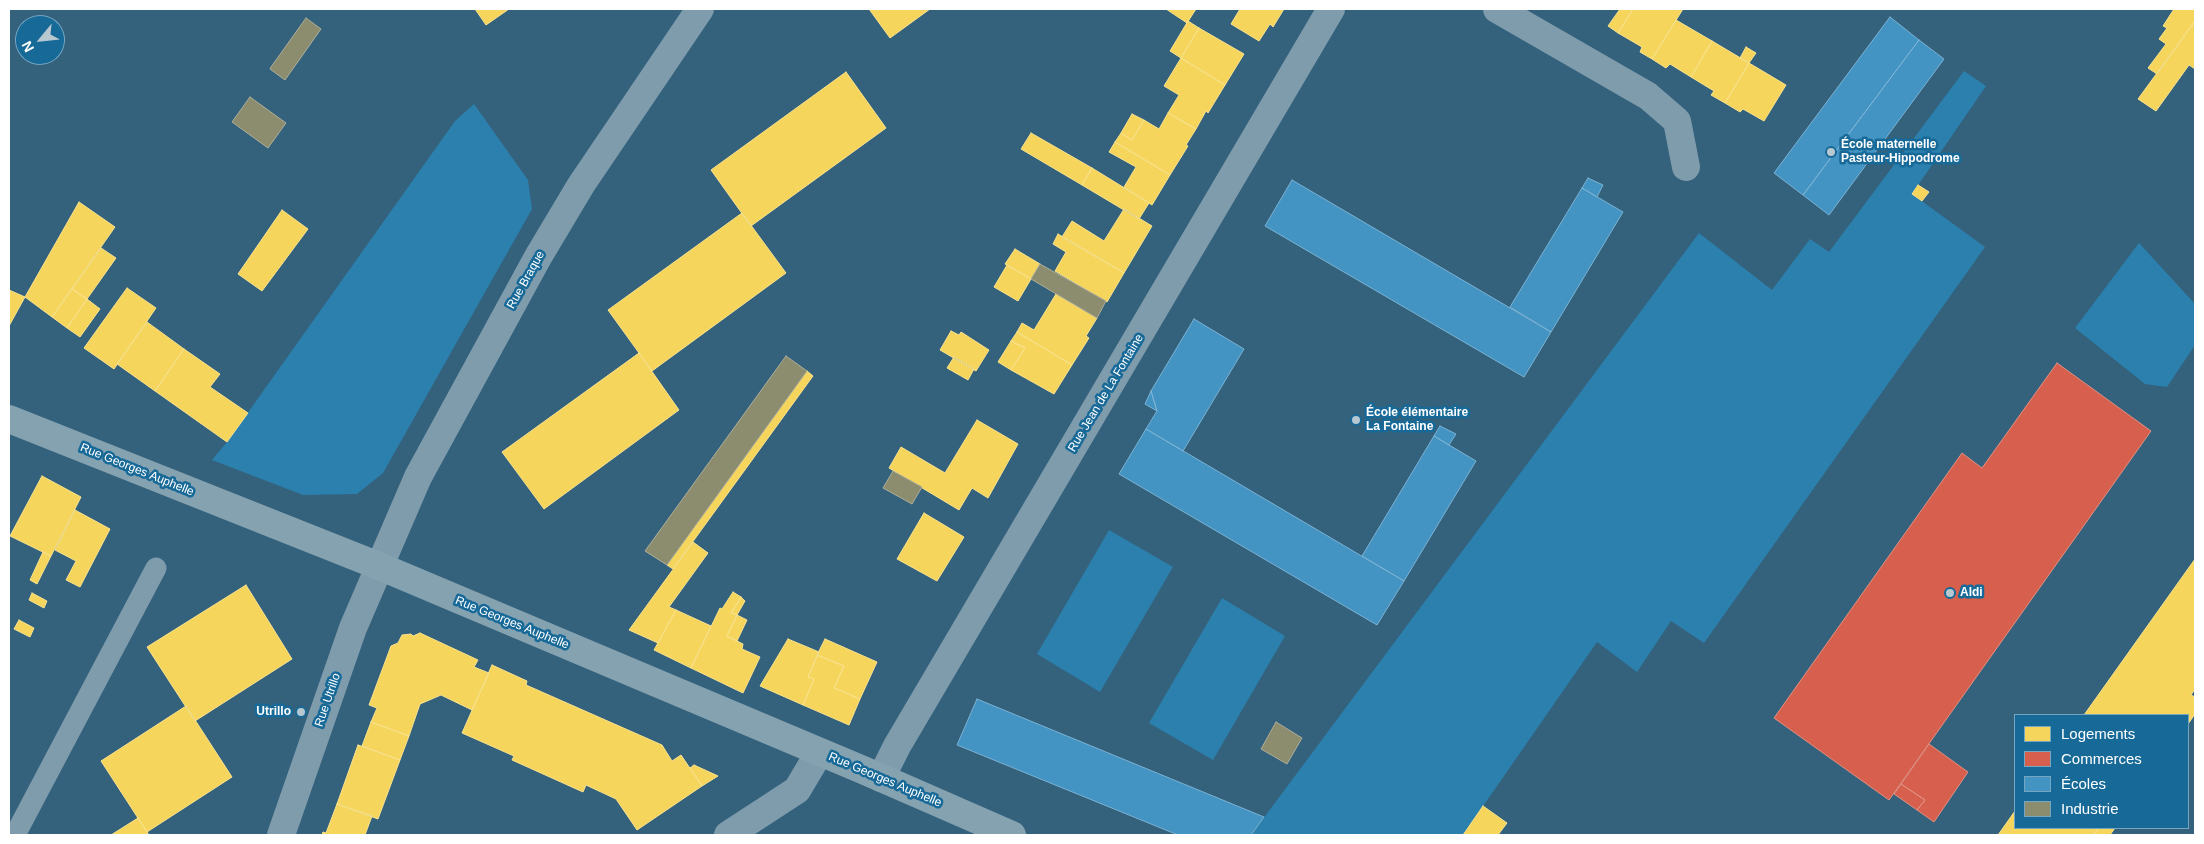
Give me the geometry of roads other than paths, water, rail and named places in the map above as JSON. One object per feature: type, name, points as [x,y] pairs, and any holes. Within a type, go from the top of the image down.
[{"type":"street","name":"Rue Braque","points":[[379,566],[418,477],[538,257],[580,185],[700,9]]},
{"type":"street","name":"Rue Jean de La Fontaine","points":[[881,778],[902,737],[1331,9]]},
{"type":"street","points":[[1497,9],[1648,96],[1677,121],[1686,167]]},
{"type":"street","name":"Rue Georges Auphelle","points":[[9,419],[379,566],[1012,835]]},
{"type":"street","name":"Rue Utrillo","points":[[281,835],[353,628],[379,566]]},
{"type":"street","points":[[728,835],[797,790],[819,753]]},
{"type":"lane","points":[[15,835],[156,568]]},
{"type":"place","name":"École maternelle Pasteur-Hippodrome","points":[[1831,152]]},
{"type":"place","name":"École élémentaire La Fontaine","points":[[1356,420]]},
{"type":"place","name":"Aldi","points":[[1950,593]]},
{"type":"place","name":"Utrillo","points":[[301,712]]}]
